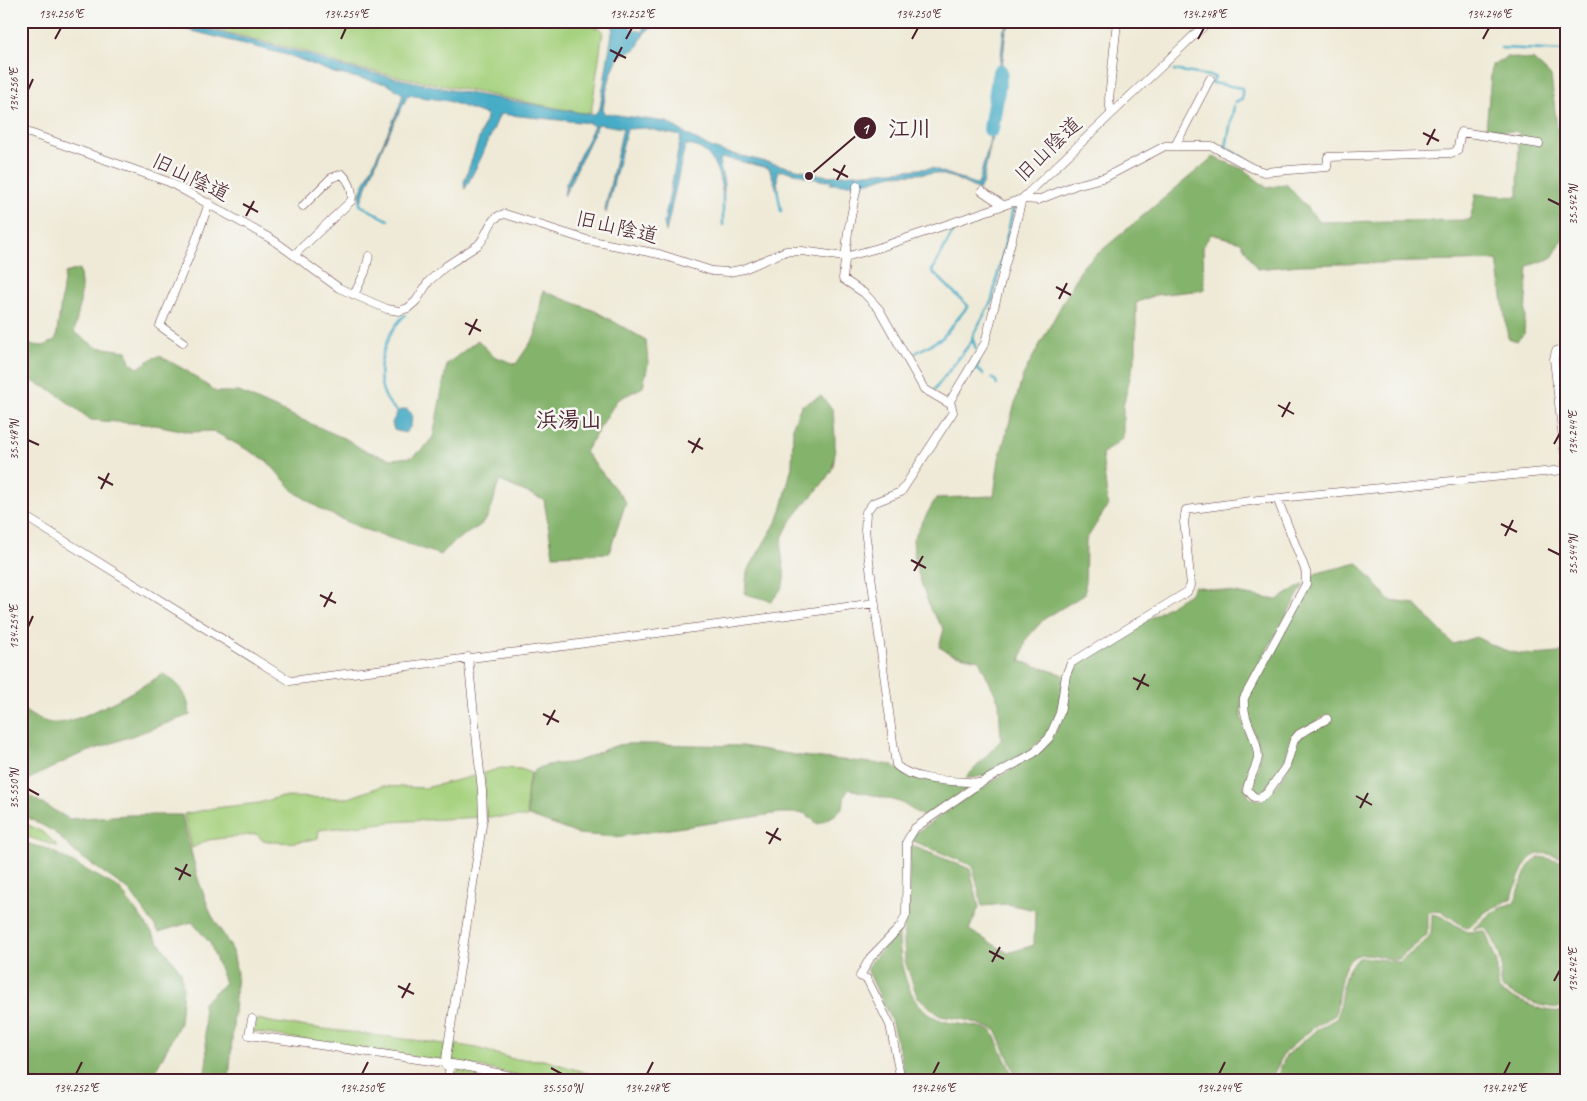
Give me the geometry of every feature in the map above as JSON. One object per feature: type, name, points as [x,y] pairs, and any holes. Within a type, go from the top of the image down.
[{"type":"street","points":[[1111,113],[1109,99],[1117,21]]},
{"type":"street","name":"旧山陰道","points":[[21,130],[169,182],[249,225],[324,278],[354,295],[387,309],[399,311],[408,308],[416,301],[429,281],[446,266],[483,241],[493,219],[498,215],[505,214],[587,240],[659,254],[712,271],[729,272],[744,269],[786,251],[802,251],[845,257],[922,235],[1022,199],[1208,21]]},
{"type":"street","points":[[1175,146],[1210,79]]},
{"type":"street","points":[[950,404],[985,343],[1022,199],[1038,200],[1076,185],[1106,177],[1160,148],[1175,146],[1212,146],[1252,168],[1264,172],[1327,167],[1328,158],[1457,151],[1461,132],[1539,144]]},
{"type":"street","points":[[294,255],[351,201],[353,195],[346,178],[342,174],[331,178],[303,206]]},
{"type":"street","points":[[857,186],[843,279],[864,293],[879,309],[924,389],[950,404],[953,412],[901,492],[873,503],[866,512],[865,530],[896,765],[902,770],[918,776],[981,783]]},
{"type":"street","points":[[982,192],[1003,205]]},
{"type":"street","points":[[183,342],[160,326],[196,240],[208,203]]},
{"type":"street","points":[[354,295],[366,272],[369,256]]},
{"type":"street","points":[[901,1080],[890,1025],[867,979],[860,976],[870,958],[901,926],[906,915],[907,841],[915,828],[981,783],[1034,753],[1049,738],[1060,713],[1066,675],[1071,663],[1187,592],[1191,585],[1184,522],[1186,510],[1277,498],[1564,470],[1566,465],[1554,359],[1556,351],[1566,348]]},
{"type":"street","points":[[1277,498],[1306,572],[1306,584],[1244,698],[1245,720],[1257,746],[1258,759],[1247,790],[1254,797],[1260,798],[1267,793],[1286,766],[1290,747],[1299,734],[1327,719]]},
{"type":"street","points":[[21,514],[290,681],[564,646],[875,603]]},
{"type":"street","points":[[448,1080],[448,1065],[483,819],[482,791],[468,657]]},
{"type":"street","points":[[252,1019],[249,1035],[448,1065],[529,1080]]},
{"type":"green space","points":[[179,21],[562,21],[600,28],[603,31],[591,113],[581,113],[341,65],[307,52]]},
{"type":"green space","points":[[1507,57],[1534,60],[1551,76],[1557,128],[1566,130],[1566,233],[1552,258],[1528,266],[1524,334],[1517,341],[1508,338],[1497,260],[1300,265],[1257,269],[1241,242],[1211,234],[1203,246],[1204,290],[1155,295],[1136,303],[1136,353],[1123,406],[1123,438],[1102,454],[1108,505],[1086,540],[1085,594],[1044,619],[1027,638],[1020,661],[1064,675],[1059,706],[1051,728],[1036,745],[1010,763],[989,774],[966,778],[1001,740],[999,702],[979,660],[951,654],[939,647],[944,629],[931,611],[915,565],[913,539],[936,498],[994,496],[999,459],[1023,375],[1083,266],[1213,157],[1243,169],[1267,188],[1286,184],[1320,222],[1470,220],[1476,194],[1518,197],[1519,132],[1486,129],[1492,65]]},
{"type":"green space","points":[[79,269],[81,293],[74,332],[96,347],[127,351],[130,362],[138,368],[151,359],[160,356],[187,371],[216,392],[239,392],[348,440],[363,450],[391,459],[412,457],[423,449],[433,437],[447,364],[478,340],[493,356],[516,364],[535,336],[543,291],[595,311],[646,340],[648,364],[643,387],[617,400],[585,452],[626,502],[609,553],[553,555],[544,500],[500,481],[487,518],[454,542],[441,555],[363,529],[322,510],[295,492],[266,460],[213,431],[190,432],[156,425],[91,420],[53,391],[21,376],[21,344],[44,346],[56,339],[65,273]]},
{"type":"green space","points":[[821,396],[833,410],[835,450],[831,471],[787,527],[783,536],[781,548],[784,579],[779,591],[772,601],[745,594],[747,572],[778,519],[783,504],[792,466],[793,425],[801,406]]},
{"type":"green space","points":[[1358,563],[1390,601],[1415,604],[1453,644],[1476,637],[1500,648],[1520,654],[1566,652],[1566,859],[1545,854],[1533,856],[1524,866],[1511,899],[1487,911],[1470,927],[1466,928],[1443,912],[1432,911],[1427,914],[1427,935],[1399,959],[1365,954],[1356,956],[1349,961],[1341,978],[1335,1015],[1313,1028],[1284,1053],[1271,1080],[1018,1080],[996,1030],[966,1020],[940,1016],[917,996],[905,961],[903,926],[908,916],[910,845],[970,869],[979,907],[969,930],[1008,953],[1034,945],[1035,910],[1007,904],[982,906],[973,866],[911,840],[913,835],[963,800],[1043,749],[1057,729],[1061,719],[1072,666],[1191,593],[1194,586],[1277,600],[1304,584],[1249,682],[1242,699],[1241,717],[1253,743],[1255,756],[1244,786],[1250,798],[1262,800],[1274,789],[1284,775],[1298,739],[1309,731],[1333,722],[1328,714],[1291,738],[1284,763],[1264,793],[1254,794],[1251,790],[1251,783],[1258,768],[1260,750],[1245,710],[1247,699],[1258,674],[1306,590],[1308,578],[1317,573]]},
{"type":"green space","points":[[164,674],[183,691],[190,715],[76,756],[21,783],[21,707],[31,715],[44,721],[52,723],[63,722],[92,712]]},
{"type":"green space","points":[[618,745],[742,746],[801,756],[893,765],[895,768],[975,784],[924,817],[900,802],[849,789],[845,795],[843,807],[835,815],[818,824],[804,813],[780,813],[615,837],[578,834],[529,816],[528,786],[531,775],[537,769],[547,765],[574,762]]},
{"type":"green space","points":[[501,768],[521,769],[531,773],[527,794],[528,817],[486,817],[484,773]]},
{"type":"green space","points":[[478,775],[480,817],[391,822],[319,830],[318,838],[304,841],[262,840],[257,834],[208,840],[192,848],[184,814],[259,803],[279,797],[349,798],[382,786],[425,788]]},
{"type":"green space","points":[[21,791],[69,819],[128,815],[182,815],[198,879],[211,914],[233,951],[237,973],[229,1080],[204,1080],[207,1057],[203,1003],[225,983],[210,943],[192,922],[159,932],[130,891],[77,854],[53,831],[21,814]]},
{"type":"green space","points":[[21,821],[44,833],[59,847],[21,835]]},
{"type":"green space","points":[[21,842],[48,849],[119,888],[181,972],[183,987],[180,1023],[154,1074],[160,1080],[21,1080]]},
{"type":"green space","points":[[1541,857],[1566,862],[1566,1007],[1541,1005],[1525,1000],[1502,988],[1500,980],[1502,964],[1493,940],[1485,927],[1473,929],[1491,913],[1514,902],[1527,869],[1535,860]]},
{"type":"green space","points":[[1432,914],[1443,917],[1467,932],[1484,931],[1486,933],[1497,963],[1497,986],[1500,992],[1540,1009],[1566,1011],[1566,1080],[1275,1080],[1286,1056],[1315,1031],[1337,1018],[1343,984],[1349,968],[1354,962],[1361,957],[1400,962],[1428,939],[1431,933]]},
{"type":"green space","points":[[899,931],[899,943],[906,981],[918,1004],[938,1019],[992,1031],[1015,1080],[905,1080],[901,1056],[891,1020],[868,971],[869,964]]},
{"type":"green space","points":[[258,1019],[276,1023],[445,1044],[442,1062],[255,1032],[253,1031]]},
{"type":"green space","points":[[452,1044],[477,1048],[513,1059],[544,1060],[610,1080],[541,1080],[460,1063],[451,1059]]},
{"type":"green space","points":[[463,1069],[515,1080],[455,1080],[458,1070]]},
{"type":"water","points":[[153,21],[173,21],[307,54],[339,66],[461,92],[594,115],[600,108],[614,21],[625,21],[631,28],[642,32],[646,21],[662,21],[645,32],[636,49],[621,55],[618,59],[609,82],[603,113],[667,122],[703,144],[724,152],[827,176],[932,168],[978,185],[989,144],[994,108],[997,109],[983,182],[979,190],[952,177],[935,173],[891,175],[862,184],[830,184],[832,181],[818,180],[777,171],[778,192],[769,168],[725,158],[720,159],[724,184],[723,195],[717,169],[708,155],[695,146],[685,145],[666,232],[664,223],[681,136],[644,128],[627,129],[606,213],[605,209],[623,128],[598,124],[564,196],[566,184],[594,126],[589,123],[500,114],[465,189],[464,182],[487,115],[448,101],[408,95],[384,143],[360,204],[360,193],[399,108],[403,94],[387,84],[334,73],[291,56]]},
{"type":"water","points":[[1012,21],[1015,21],[1006,30],[999,93],[997,93],[1004,29]]},
{"type":"water","points":[[407,409],[412,414],[411,426],[405,433],[394,430],[392,423],[398,411]]},
{"type":"waterway","points":[[1501,48],[1566,51]]},
{"type":"waterway","points":[[1174,70],[1215,77],[1212,83],[1242,88],[1242,99],[1235,102]]},
{"type":"waterway","points":[[991,129],[1000,72]]},
{"type":"waterway","points":[[1234,106],[1226,147],[1248,161]]},
{"type":"waterway","points":[[777,188],[781,211]]},
{"type":"waterway","points":[[723,194],[723,225]]},
{"type":"waterway","points":[[360,200],[360,205],[388,220]]},
{"type":"waterway","points":[[976,349],[972,337],[992,300],[1013,209]]},
{"type":"waterway","points":[[912,355],[942,338],[968,306],[932,271],[955,228]]},
{"type":"waterway","points":[[400,413],[390,404],[383,392],[380,379],[381,365],[389,337],[405,315]]},
{"type":"waterway","points":[[935,389],[972,341]]},
{"type":"waterway","points":[[979,362],[976,369],[983,374]]},
{"type":"waterway","points":[[991,378],[996,381],[997,385]]},
{"type":"place","name":"江川","points":[[809,176]]},
{"type":"district","name":"浜湯山","points":[[569,419]]}]
